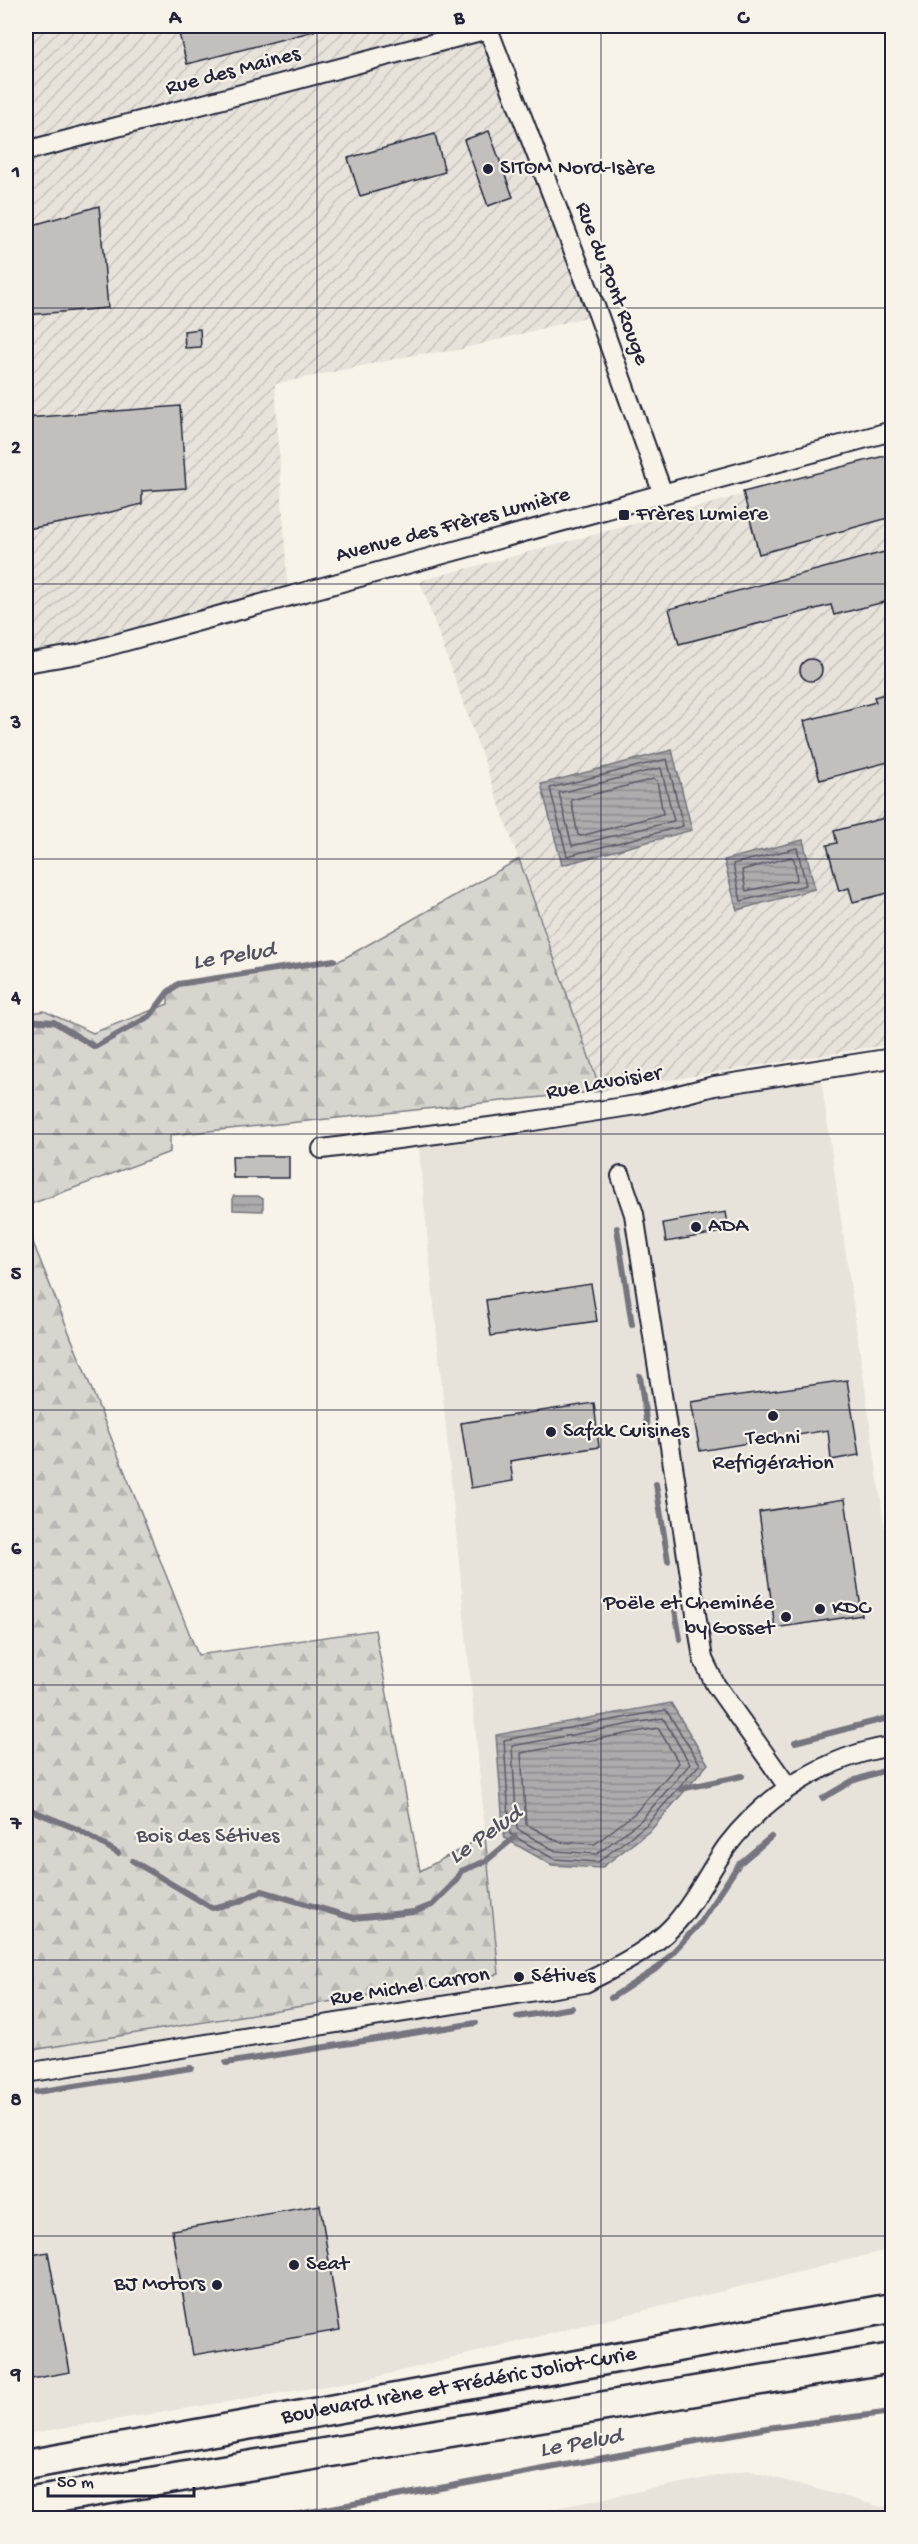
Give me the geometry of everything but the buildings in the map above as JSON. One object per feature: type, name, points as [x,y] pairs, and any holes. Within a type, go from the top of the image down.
[{"type":"main road","name":"Boulevard Irène et Frédéric Joliot-Curie","points":[[26,2465],[892,2308]]},
{"type":"main road","name":"Boulevard Irène et Frédéric Joliot-Curie","points":[[26,2504],[892,2358]]},
{"type":"street","name":"Rue des Maines","points":[[26,151],[488,27]]},
{"type":"street","name":"Rue du Pont Rouge","points":[[488,27],[598,314],[663,494]]},
{"type":"street","name":"Avenue des Frères Lumière","points":[[26,663],[79,654],[892,431]]},
{"type":"street","name":"Rue Lavoisier","points":[[322,1149],[643,1104],[714,1086],[892,1058]]},
{"type":"street","points":[[621,1176],[634,1214],[703,1659],[715,1684],[788,1787]]},
{"type":"street","name":"Rue Michel Carron","points":[[26,2073],[585,1983],[641,1953],[674,1926],[729,1844],[763,1808],[788,1787],[825,1766],[874,1749],[892,1746]]},
{"type":"shaded area","points":[[26,26],[487,26],[598,314],[454,351],[419,354],[275,384],[288,596],[26,663]]},
{"type":"shaded area","points":[[892,455],[892,1044],[601,1091],[420,581]]},
{"type":"shaded area","points":[[820,1071],[892,1579],[892,2249],[368,2379],[26,2434],[26,2051],[499,1974],[418,1140]]},
{"type":"shaded area","points":[[747,2470],[882,2507],[892,2504],[892,2518],[505,2518]]},
{"type":"green space","points":[[519,859],[601,1091],[170,1135],[170,1152],[26,1206],[26,1014],[44,1011],[93,1033],[168,1004],[168,996],[180,985],[341,960]]},
{"type":"green space","name":"Bois des Sétives","points":[[26,1225],[198,1655],[375,1630],[420,1871],[485,1836],[499,1974],[26,2051]]},
{"type":"water","points":[[672,750],[692,830],[562,865],[541,784]]},
{"type":"water","points":[[803,840],[815,889],[737,910],[724,860]]},
{"type":"water","points":[[233,1196],[258,1196],[263,1199],[263,1211],[233,1210]]},
{"type":"water","points":[[671,1703],[708,1764],[651,1830],[601,1868],[552,1865],[504,1838],[496,1735]]},
{"type":"waterway","name":"Le Pelud","points":[[26,1020],[54,1022],[95,1047],[150,1016],[168,992],[178,984],[334,960]]},
{"type":"waterway","points":[[617,1228],[632,1325]]},
{"type":"waterway","points":[[640,1376],[648,1434]]},
{"type":"waterway","points":[[656,1484],[668,1561]]},
{"type":"waterway","points":[[675,1610],[680,1639]]},
{"type":"waterway","name":"Le Pelud","points":[[795,1742],[892,1717]]},
{"type":"waterway","points":[[823,1798],[852,1781],[892,1768]]},
{"type":"waterway","name":"Le Pelud","points":[[681,1789],[742,1776]]},
{"type":"waterway","name":"Le Pelud","points":[[26,1808],[77,1829],[118,1853]]},
{"type":"waterway","name":"Le Pelud","points":[[133,1861],[212,1908],[238,1902],[262,1891],[353,1918],[414,1912],[432,1905],[455,1882],[461,1871],[486,1861],[515,1837]]},
{"type":"waterway","points":[[611,1998],[659,1967],[699,1924],[739,1864],[771,1837]]},
{"type":"waterway","points":[[517,2017],[572,2008]]},
{"type":"waterway","points":[[226,2063],[476,2023]]},
{"type":"waterway","points":[[36,2092],[191,2068]]},
{"type":"waterway","name":"Le Pelud","points":[[277,2518],[767,2428],[892,2412]]},
{"type":"place","name":"SITOM Nord-Isère","points":[[488,169]]},
{"type":"place","name":"Frères Lumiere","points":[[624,515]]},
{"type":"place","name":"ADA","points":[[696,1227]]},
{"type":"place","name":"Techni Refrigération","points":[[773,1416]]},
{"type":"place","name":"Safak Cuisines","points":[[551,1432]]},
{"type":"place","name":"KDC","points":[[820,1609]]},
{"type":"place","name":"Poële et Cheminée by Gosset","points":[[786,1617]]},
{"type":"place","name":"Sétives","points":[[519,1977]]},
{"type":"place","name":"Seat","points":[[294,2265]]},
{"type":"place","name":"BJ Motors","points":[[217,2285]]}]
